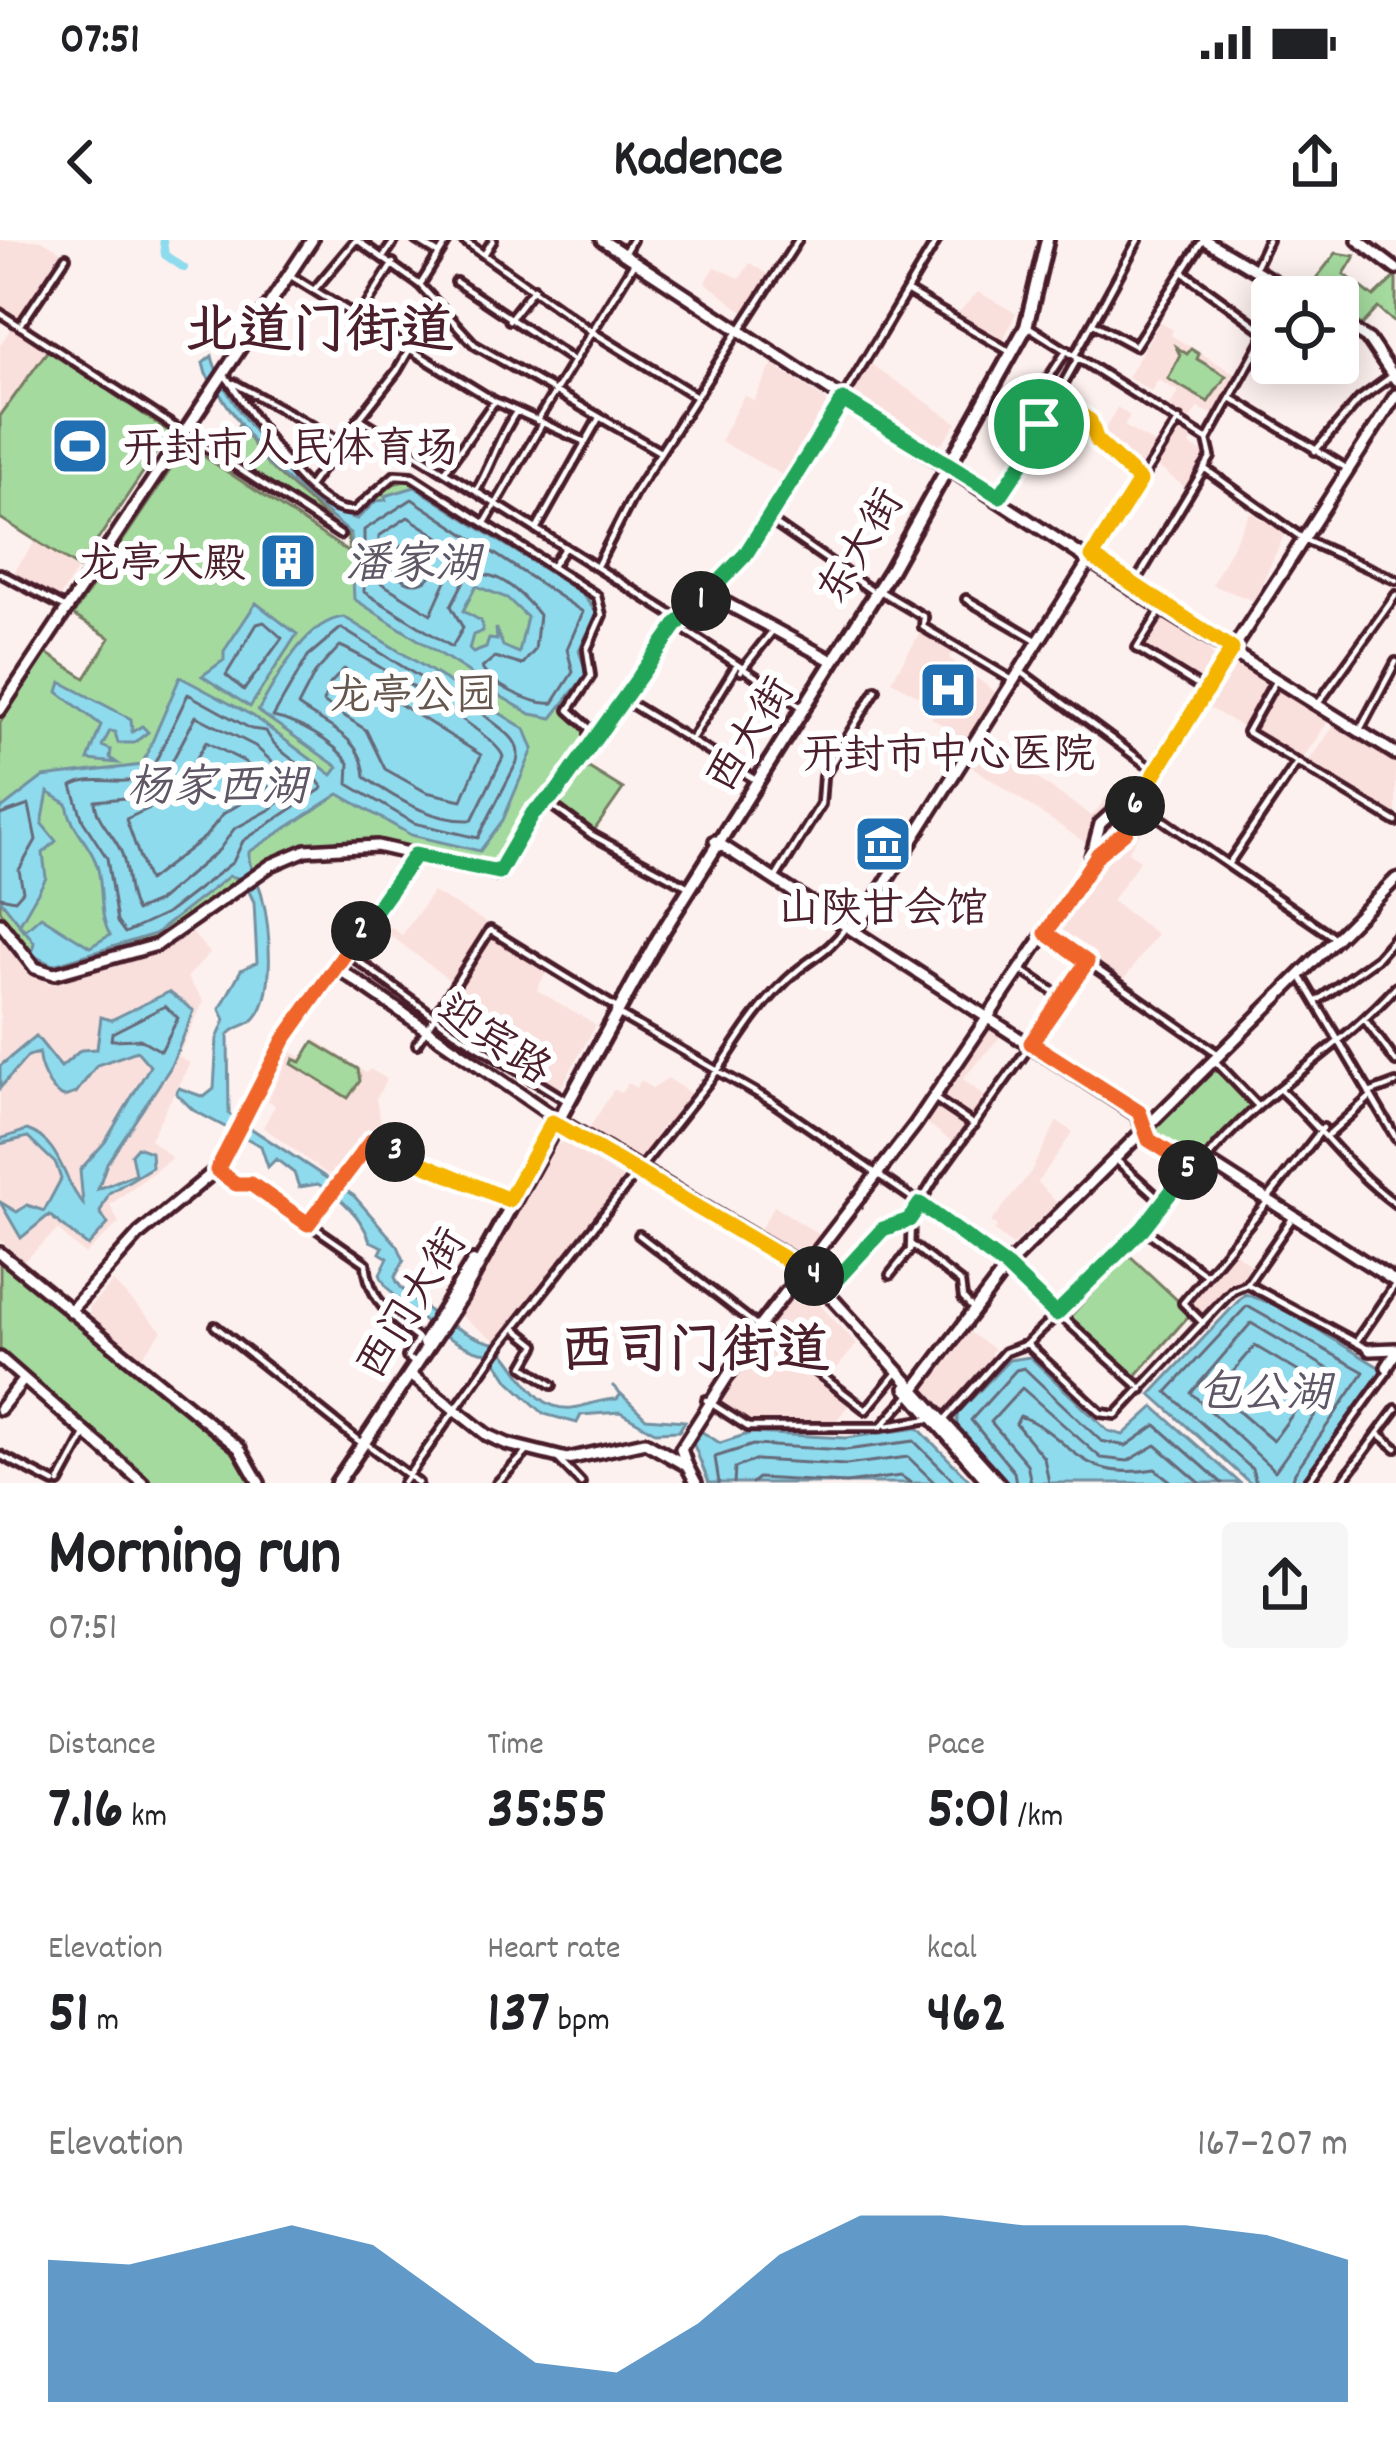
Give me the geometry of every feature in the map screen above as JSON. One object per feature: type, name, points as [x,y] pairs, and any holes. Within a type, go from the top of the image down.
[{"type":"main road","points":[[947,463],[1026,325],[1044,240]]},
{"type":"main road","points":[[947,463],[1024,318],[1044,240]]},
{"type":"main road","name":"东大街","points":[[829,659],[875,591],[947,463]]},
{"type":"main road","name":"西大街","points":[[717,841],[829,659]]},
{"type":"main road","name":"西大街","points":[[717,841],[829,659]]},
{"type":"main road","name":"西门大街","points":[[470,1274],[685,886],[717,841]]},
{"type":"main road","name":"西门大街","points":[[334,1483],[470,1274],[615,1010],[717,841]]},
{"type":"street","points":[[0,706],[291,276],[310,240]]},
{"type":"street","points":[[224,376],[310,240]]},
{"type":"street","points":[[314,290],[356,240],[420,285],[476,345],[660,452]]},
{"type":"street","points":[[384,256],[395,240]]},
{"type":"street","points":[[416,240],[439,254]]},
{"type":"street","points":[[420,285],[448,240]]},
{"type":"street","points":[[463,240],[591,331],[694,395]]},
{"type":"street","points":[[484,253],[493,240]]},
{"type":"street","points":[[602,240],[1000,496],[1162,609],[1362,726],[1396,752]]},
{"type":"street","points":[[612,240],[629,245],[739,331]]},
{"type":"street","points":[[598,566],[694,395],[798,240]]},
{"type":"street","points":[[0,923],[35,968],[54,974],[157,945],[257,875],[289,856],[314,849],[370,846],[498,874],[533,813],[546,802],[678,623],[739,563],[937,240]]},
{"type":"street","points":[[1000,496],[1026,457],[1138,240]]},
{"type":"street","points":[[1094,324],[1134,347],[1204,240],[1264,276]]},
{"type":"street","points":[[1254,269],[1268,240]]},
{"type":"street","points":[[1358,240],[1396,269]]},
{"type":"street","points":[[20,326],[66,257]]},
{"type":"street","points":[[359,317],[393,263]]},
{"type":"street","points":[[485,523],[553,392],[634,263]]},
{"type":"street","points":[[1183,272],[1251,322]]},
{"type":"street","points":[[291,276],[412,346],[494,401],[584,441]]},
{"type":"street","points":[[456,282],[572,360]]},
{"type":"street","points":[[509,320],[534,287]]},
{"type":"street","points":[[908,292],[1006,350]]},
{"type":"street","points":[[310,485],[412,346],[436,303]]},
{"type":"street","points":[[0,313],[340,535]]},
{"type":"street","points":[[1026,325],[1208,440],[1213,453],[1134,585]]},
{"type":"street","points":[[1359,334],[1369,340],[1395,385]]},
{"type":"street","points":[[1039,424],[1025,414],[1066,350]]},
{"type":"street","points":[[1208,440],[1251,361]]},
{"type":"street","points":[[224,376],[341,442]]},
{"type":"street","points":[[224,376],[276,454],[338,508],[353,513],[394,475],[405,474],[595,594],[602,609],[586,649],[591,676],[569,710],[587,724],[604,724]]},
{"type":"street","points":[[1315,451],[1359,400],[1395,385]]},
{"type":"street","points":[[913,1124],[1021,969],[1094,852],[1100,824],[1136,797],[1232,651],[1395,385]]},
{"type":"street","points":[[1304,539],[1395,385]]},
{"type":"street","points":[[1055,397],[1090,421],[1097,441],[1140,481]]},
{"type":"street","points":[[1231,398],[1346,468]]},
{"type":"street","points":[[445,471],[494,401]]},
{"type":"street","points":[[476,491],[494,460],[497,440],[516,412]]},
{"type":"street","points":[[359,418],[598,566],[738,669],[800,705]]},
{"type":"street","points":[[537,528],[599,418]]},
{"type":"street","points":[[403,1483],[489,1360],[718,1071],[752,1017],[802,967],[851,928],[1179,419]]},
{"type":"street","points":[[0,706],[182,433]]},
{"type":"street","points":[[947,463],[1276,680],[1396,752]]},
{"type":"street","points":[[1204,468],[1304,539],[1396,580]]},
{"type":"street","points":[[768,519],[875,591],[924,617],[922,627],[1017,676],[1152,769]]},
{"type":"street","points":[[552,566],[566,547]]},
{"type":"street","points":[[0,573],[64,607]]},
{"type":"street","points":[[709,594],[829,659]]},
{"type":"street","points":[[1320,701],[1396,595]]},
{"type":"street","points":[[966,599],[1039,641]]},
{"type":"street","points":[[1162,609],[1137,648],[1204,690]]},
{"type":"street","points":[[691,740],[738,669],[776,627]]},
{"type":"street","points":[[680,1444],[758,1326],[913,1124],[1098,854],[1126,831],[1136,797],[1152,769],[1232,651]]},
{"type":"street","points":[[1362,726],[1396,662]]},
{"type":"street","points":[[1276,680],[1246,732],[1396,822]]},
{"type":"street","points":[[776,877],[821,804],[823,777],[876,690]]},
{"type":"street","points":[[623,700],[754,778]]},
{"type":"street","points":[[587,724],[589,743]]},
{"type":"street","points":[[1229,863],[1296,764]]},
{"type":"street","points":[[1136,797],[1335,938]]},
{"type":"street","points":[[546,802],[595,837],[685,886]]},
{"type":"street","points":[[717,841],[851,928]]},
{"type":"street","points":[[717,841],[1139,1112],[1151,1136],[1187,1160],[1205,1161],[1396,1281]]},
{"type":"street","points":[[71,1312],[144,1230],[218,1171],[284,1040],[415,855]]},
{"type":"street","points":[[881,1427],[1007,1267],[1396,879]]},
{"type":"street","points":[[422,1035],[490,930],[718,1071],[920,1204],[1007,1267],[1142,1389]]},
{"type":"street","points":[[1044,932],[1215,1055],[1256,1104]]},
{"type":"street","points":[[1317,1000],[1377,958],[1396,937]]},
{"type":"street","points":[[346,952],[564,1099]]},
{"type":"street","points":[[890,1275],[912,1245],[911,1218],[1087,962]]},
{"type":"street","name":"迎宾路","points":[[334,969],[422,1035],[555,1121],[803,1269],[827,1290],[912,1392]]},
{"type":"street","points":[[1021,969],[1062,998]]},
{"type":"street","points":[[1298,972],[1396,1138]]},
{"type":"street","points":[[1205,1161],[1256,1104],[1365,1020],[1396,987]]},
{"type":"street","points":[[1365,1020],[1396,1062]]},
{"type":"street","points":[[1203,1323],[1183,1304],[1206,1275],[1326,1131],[1370,1095],[1396,1083]]},
{"type":"street","points":[[1278,1088],[1326,1131],[1340,1158],[1396,1204]]},
{"type":"street","points":[[934,1098],[975,1125]]},
{"type":"street","points":[[1147,1125],[1149,1140],[1189,1165],[1215,1166],[1396,1281]]},
{"type":"street","points":[[308,1224],[371,1141],[509,1200]]},
{"type":"street","points":[[1114,1158],[1165,1204]]},
{"type":"street","points":[[707,1401],[748,1427],[881,1427],[938,1420],[1005,1352],[1027,1344],[1143,1228],[1188,1175],[1189,1165]]},
{"type":"street","points":[[218,1171],[236,1184],[251,1184],[367,1265],[370,1287],[390,1318],[418,1339],[407,1357],[412,1369],[496,1440],[557,1457],[580,1458],[636,1443],[680,1444]]},
{"type":"street","points":[[1027,1344],[1105,1415],[1118,1414],[1237,1287],[1246,1284],[1293,1217]]},
{"type":"street","points":[[827,1290],[883,1229],[911,1218]]},
{"type":"street","points":[[1143,1228],[1206,1275]]},
{"type":"street","points":[[638,1235],[866,1410],[895,1375]]},
{"type":"street","points":[[912,1245],[961,1282],[964,1300],[974,1310]]},
{"type":"street","points":[[0,1253],[239,1448],[259,1483]]},
{"type":"street","name":"迎宾路","points":[[803,1269],[895,1375],[999,1483]]},
{"type":"street","points":[[1356,1342],[1396,1281]]},
{"type":"street","points":[[1246,1284],[1392,1360],[1307,1483]]},
{"type":"street","points":[[215,1327],[418,1483]]},
{"type":"street","points":[[514,1328],[536,1345],[524,1366],[552,1385]]},
{"type":"street","points":[[0,1358],[143,1483]]},
{"type":"street","points":[[0,1409],[25,1379]]},
{"type":"street","points":[[1341,1483],[1396,1409]]},
{"type":"street","name":"迎宾路","points":[[938,1420],[989,1483]]},
{"type":"street","points":[[0,1455],[56,1483],[86,1433]]},
{"type":"street","points":[[1378,1433],[1396,1448]]},
{"type":"street","points":[[680,1444],[690,1473]]},
{"type":"street","points":[[655,1447],[690,1473]]},
{"type":"street","points":[[496,1483],[529,1450]]},
{"type":"street","points":[[557,1457],[581,1483]]},
{"type":"shaded area","points":[[0,240],[42,240],[66,254],[20,322],[0,307]]},
{"type":"shaded area","points":[[750,263],[772,277],[747,315],[705,282],[715,267],[740,278]]},
{"type":"shaded area","points":[[978,292],[1016,313],[1001,345],[952,319]]},
{"type":"shaded area","points":[[1160,322],[1173,330],[1171,335],[1236,374],[1215,415],[1197,408],[1188,423],[1168,410],[1178,391],[1158,380],[1151,391],[1127,377]]},
{"type":"shaded area","points":[[12,327],[48,350],[0,416],[0,345]]},
{"type":"shaded area","points":[[870,363],[957,423],[943,442],[934,445],[851,394]]},
{"type":"shaded area","points":[[772,365],[824,398],[832,412],[790,479],[720,441],[744,395],[754,400]]},
{"type":"shaded area","points":[[1117,407],[1130,416],[1124,426],[1157,445],[1141,472],[1098,442]]},
{"type":"shaded area","points":[[1180,421],[1197,434],[1190,445],[1209,457],[1190,491],[1153,463]]},
{"type":"shaded area","points":[[1250,512],[1262,520],[1266,515],[1286,531],[1254,601],[1212,585]]},
{"type":"shaded area","points":[[35,541],[79,568],[59,598],[14,572]]},
{"type":"shaded area","points":[[1160,618],[1210,650],[1215,663],[1201,686],[1142,648]]},
{"type":"shaded area","name":"开封市中心医院","points":[[923,628],[955,647],[949,658],[1001,696],[969,742],[931,718],[937,706],[891,681]]},
{"type":"shaded area","points":[[1242,665],[1330,719],[1301,761],[1206,706],[1229,668]]},
{"type":"shaded area","points":[[1336,723],[1396,760],[1396,820],[1305,766]]},
{"type":"shaded area","points":[[979,739],[1092,816],[1107,797],[1151,816],[1128,852],[1140,860],[1112,901],[1157,934],[1121,984],[1051,933],[1102,854],[965,762]]},
{"type":"shaded area","points":[[433,892],[489,924],[487,929],[548,969],[537,990],[596,1025],[558,1093],[440,1017],[457,986],[374,923],[377,918],[402,935]]},
{"type":"shaded area","points":[[190,930],[210,953],[187,978],[204,1001],[178,1056],[190,1063],[150,1139],[172,1158],[110,1205],[119,1223],[85,1255],[58,1230],[24,1261],[0,1240],[0,937],[48,984],[148,956]]},
{"type":"shaded area","points":[[990,1029],[1001,1036],[963,1079],[991,1101],[957,1145],[925,1122]]},
{"type":"shaded area","points":[[315,1039],[366,1073],[370,1069],[387,1079],[376,1099],[381,1122],[356,1157],[350,1154],[340,1171],[327,1174],[263,1127],[275,1105],[268,1100],[291,1052],[303,1058]]},
{"type":"shaded area","points":[[668,1078],[693,1095],[668,1126],[663,1124],[643,1161],[588,1130],[614,1089],[621,1093],[628,1083],[636,1088],[641,1080],[652,1088]]},
{"type":"shaded area","points":[[1057,1121],[1073,1132],[1038,1182],[1057,1203],[1013,1245],[994,1231],[997,1226],[991,1222],[1030,1173]]},
{"type":"shaded area","points":[[566,1141],[626,1179],[587,1237],[497,1342],[457,1313],[556,1145]]},
{"type":"shaded area","points":[[774,1206],[820,1235],[804,1255],[759,1231]]},
{"type":"shaded area","points":[[1231,1249],[1255,1269],[1200,1321],[1183,1306]]},
{"type":"shaded area","points":[[113,1282],[162,1331],[141,1358],[89,1316],[90,1306]]},
{"type":"shaded area","points":[[802,1286],[857,1344],[829,1378],[766,1329]]},
{"type":"shaded area","points":[[966,1330],[994,1349],[990,1354],[996,1360],[947,1413],[921,1388]]},
{"type":"shaded area","points":[[763,1332],[852,1401],[835,1422],[747,1424],[719,1406],[717,1401]]},
{"type":"green space","points":[[1336,253],[1355,256],[1347,276],[1318,276]]},
{"type":"green space","points":[[1396,276],[1396,324],[1378,308],[1362,325],[1359,286],[1374,297]]},
{"type":"green space","points":[[1176,347],[1187,354],[1191,349],[1199,354],[1197,359],[1226,376],[1208,402],[1168,379],[1180,355]]},
{"type":"green space","name":"开封市人民体育场","points":[[48,350],[170,432],[79,568],[0,518],[0,416]]},
{"type":"green space","points":[[239,424],[268,465],[335,525],[223,452]]},
{"type":"green space","name":"龙亭公园","points":[[187,445],[350,553],[347,532],[365,506],[389,486],[409,481],[592,597],[600,618],[584,647],[589,674],[566,711],[589,738],[497,869],[380,843],[308,847],[149,943],[52,971],[17,944],[0,909],[0,723],[46,653],[85,678],[110,638],[73,615]]},
{"type":"green space","points":[[589,768],[623,789],[593,832],[557,806],[578,772]]},
{"type":"green space","points":[[313,1042],[358,1069],[360,1081],[348,1098],[292,1064],[294,1059],[301,1062]]},
{"type":"green space","points":[[1215,1066],[1252,1103],[1204,1157],[1195,1150],[1188,1158],[1153,1131]]},
{"type":"green space","points":[[1127,1253],[1191,1313],[1134,1378],[1068,1319]]},
{"type":"green space","points":[[0,1262],[239,1454],[252,1483],[151,1483],[0,1352]]},
{"type":"water","name":"龙亭公园","points":[[212,356],[232,399],[270,451],[337,511],[357,519],[376,501],[386,500],[385,496],[415,487],[581,593],[597,613],[579,651],[587,673],[552,718],[531,714],[495,693],[487,699],[490,707],[525,729],[533,749],[503,820],[480,851],[411,835],[339,794],[249,852],[265,908],[268,979],[260,1011],[228,1035],[229,1114],[354,1196],[398,1246],[404,1260],[395,1277],[400,1286],[439,1318],[495,1343],[537,1395],[558,1407],[572,1408],[617,1399],[621,1394],[612,1385],[646,1418],[685,1421],[679,1431],[655,1432],[620,1412],[581,1415],[577,1423],[544,1414],[509,1381],[490,1352],[448,1337],[397,1298],[380,1274],[388,1258],[380,1253],[383,1247],[370,1241],[342,1201],[318,1184],[299,1187],[294,1173],[276,1159],[268,1167],[261,1146],[193,1110],[176,1093],[179,1088],[204,1097],[214,1089],[217,1039],[225,1020],[220,1009],[241,970],[257,962],[254,902],[243,879],[229,876],[155,934],[53,965],[32,955],[34,942],[25,930],[41,916],[90,947],[110,935],[94,858],[67,804],[48,792],[42,824],[56,841],[43,853],[46,878],[20,924],[0,899],[0,810],[43,777],[142,765],[180,677],[253,716],[332,775],[338,767],[258,711],[293,654],[317,629],[344,617],[462,690],[472,686],[473,676],[467,671],[354,599],[351,534],[268,464],[203,363]],"holes":[[[476,586],[507,598],[527,617],[519,653],[503,646],[496,628],[497,640],[489,639],[486,648],[473,653],[469,649],[473,635],[483,631],[481,621],[463,611]]]},
{"type":"water","points":[[256,603],[297,634],[250,707],[202,676],[224,660],[224,651]]},
{"type":"water","points":[[61,682],[131,719],[132,732],[142,726],[148,732],[134,743],[118,743],[115,732],[110,731],[102,746],[111,750],[110,758],[117,763],[88,760],[101,725],[58,692]]},
{"type":"water","points":[[169,992],[194,1011],[170,1068],[107,1163],[98,1189],[135,1174],[131,1154],[137,1147],[151,1152],[152,1167],[109,1193],[100,1212],[108,1224],[88,1246],[49,1215],[21,1238],[0,1202],[17,1212],[27,1205],[44,1211],[61,1179],[56,1164],[28,1137],[0,1144],[0,1139],[27,1130],[48,1143],[83,1204],[80,1170],[105,1142],[150,1066],[137,1051],[97,1065],[76,1093],[64,1097],[49,1084],[39,1053],[28,1056],[0,1088],[0,1066],[36,1036],[61,1067],[81,1050],[97,1049],[101,1017],[111,1020]]},
{"type":"water","name":"包公湖","points":[[1245,1294],[1279,1306],[1382,1369],[1301,1483],[1250,1483],[1151,1394]]},
{"type":"water","name":"包公湖","points":[[1030,1357],[1108,1431],[1123,1435],[1154,1407],[1240,1483],[1008,1483],[957,1425],[957,1414],[1009,1360]]},
{"type":"water","points":[[918,1428],[972,1483],[709,1483],[692,1440],[699,1430],[720,1443],[751,1433],[846,1438]]},
{"type":"waterway","points":[[163,240],[165,255],[184,268]]},
{"type":"place","name":"开封市人民体育场","points":[[80,446]]},
{"type":"place","name":"龙亭大殿","points":[[288,561]]},
{"type":"place","name":"开封市中心医院","points":[[948,690]]},
{"type":"place","name":"山陕甘会馆","points":[[883,844]]},
{"type":"district","name":"北道门街道","points":[[319,327]]},
{"type":"district","name":"西司门街道","points":[[695,1347]]},
{"type":"route","points":[[1055,397],[1090,421],[1097,441],[1114,455],[1115,464],[1140,481],[1092,557],[1233,654],[1138,797],[1126,831],[1098,854],[1046,933],[1087,962],[1031,1043],[1139,1112],[1149,1140],[1189,1165],[1188,1175],[1165,1204],[1056,1314],[1007,1267],[920,1204],[909,1220],[883,1229],[827,1290],[795,1261],[552,1122],[509,1200],[371,1141],[308,1224],[251,1184],[236,1184],[217,1170],[284,1040],[415,855],[494,874],[501,871],[533,813],[557,792],[677,624],[745,555],[843,400],[1000,496],[1026,457],[1039,424],[1055,397]]},
{"type":"water label","name":"潘家湖","points":[[413,561]]},
{"type":"water label","name":"杨家西湖","points":[[217,784]]}]
